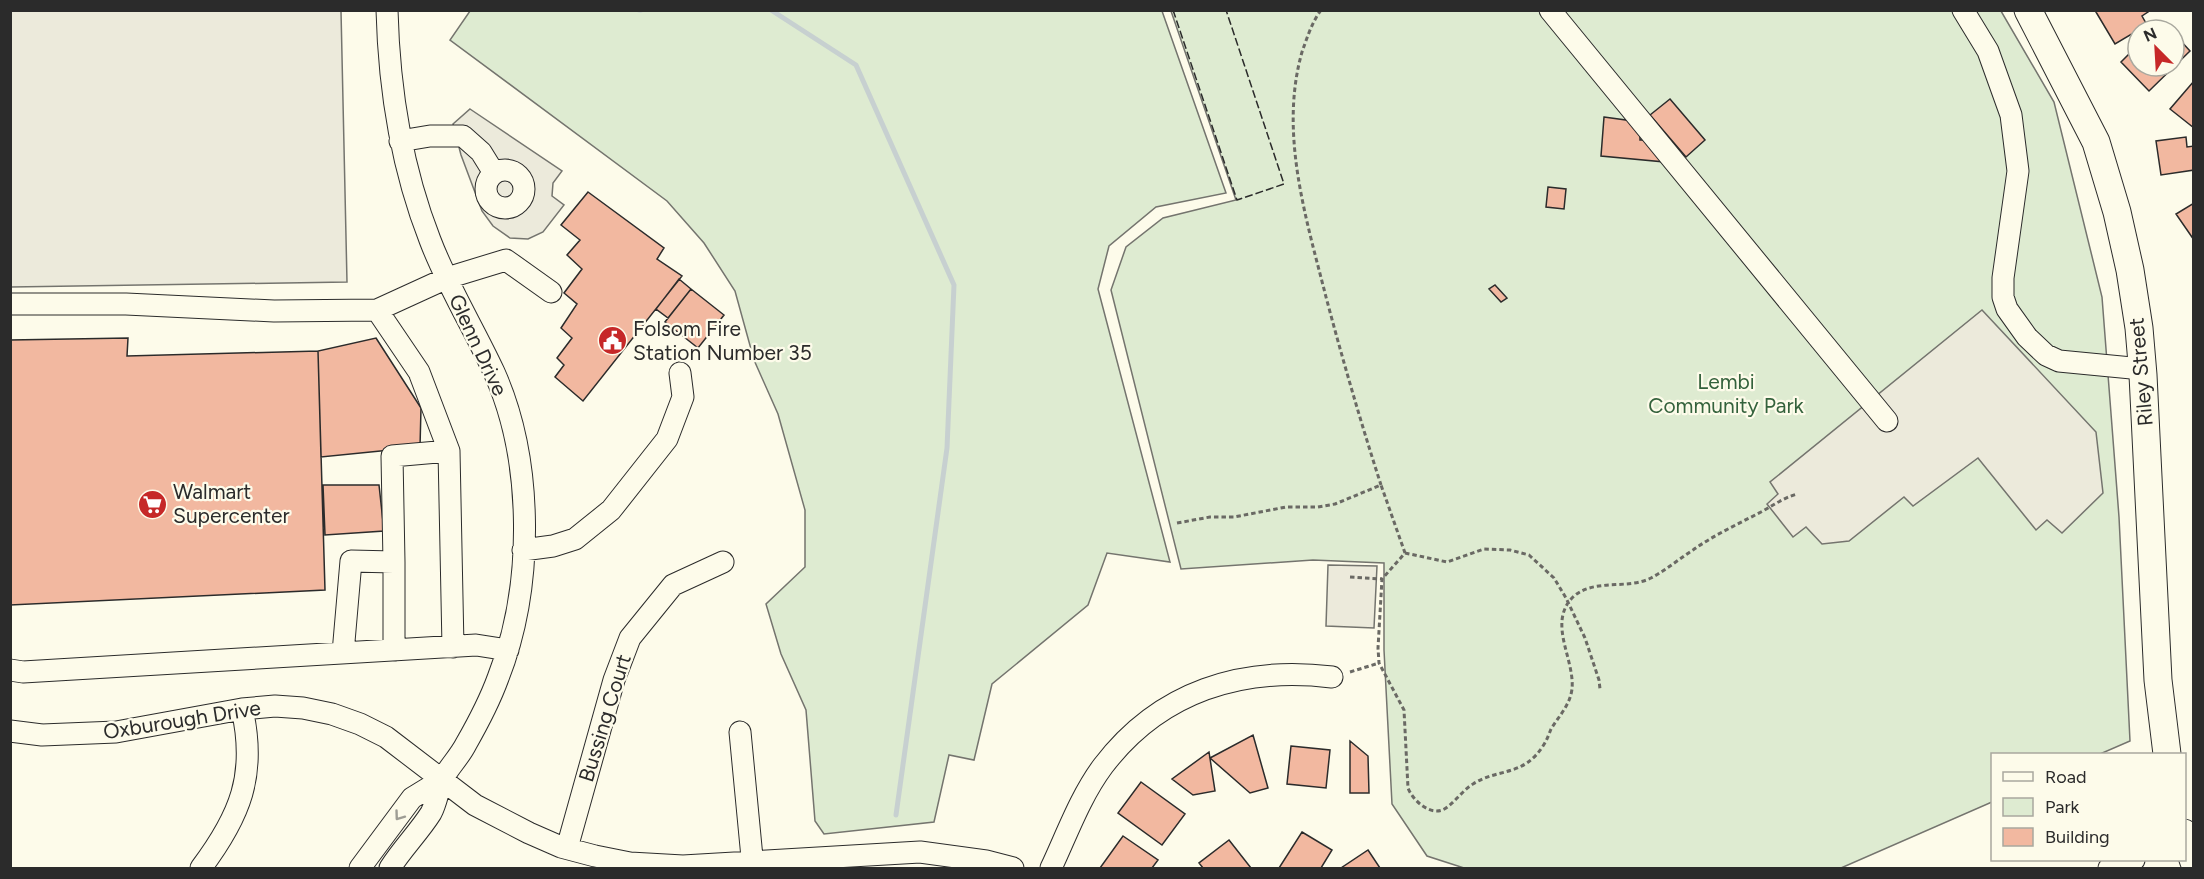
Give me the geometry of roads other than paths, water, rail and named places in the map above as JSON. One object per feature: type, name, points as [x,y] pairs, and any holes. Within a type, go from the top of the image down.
[{"type":"main road","name":"Riley Street","points":[[2028,10],[2096,142],[2117,212],[2130,270],[2139,328],[2158,680],[2167,753]]},
{"type":"street","name":"Glenn Drive","points":[[387,10],[389,68],[400,141],[429,238],[494,373],[506,405],[515,443],[525,528],[520,591],[508,650],[498,678],[466,744],[443,779],[431,812],[390,868]]},
{"type":"street","points":[[1550,10],[1887,421]]},
{"type":"street","points":[[1963,10],[1988,51],[2011,115],[2018,171],[2003,278],[2003,297],[2007,309],[2027,337],[2046,355],[2060,362],[2142,369]]},
{"type":"street","points":[[400,141],[430,136],[463,136],[481,152],[494,174]]},
{"type":"street","points":[[10,304],[126,304],[284,311],[377,310],[447,278],[506,260],[551,292]]},
{"type":"street","points":[[377,310],[418,372],[449,451],[453,646]]},
{"type":"street","points":[[523,550],[553,546],[575,539],[611,510],[667,439],[683,397],[680,373]]},
{"type":"street","points":[[394,650],[392,456],[449,451]]},
{"type":"street","points":[[343,653],[351,561],[394,562]]},
{"type":"street","name":"Bussing Court","points":[[567,848],[614,680],[630,638],[673,585],[723,562]]},
{"type":"street","points":[[10,670],[23,672],[476,645],[508,650]]},
{"type":"street","points":[[1051,868],[1086,794],[1103,766],[1124,742],[1149,721],[1185,698],[1236,679],[1268,674],[1332,677]]},
{"type":"street","name":"Oxburough Drive","points":[[10,731],[42,735],[116,732],[242,709],[275,706],[303,708],[341,717],[386,737],[475,805],[529,833],[595,856],[641,864],[753,866],[920,852],[986,861],[1013,868]]},
{"type":"street","points":[[201,868],[230,826],[242,793],[247,758],[247,740],[242,709]]},
{"type":"street","points":[[740,732],[753,866]]},
{"type":"street","name":"Glenn Drive","points":[[360,868],[412,798],[443,779]]},
{"type":"street","points":[[2109,868],[2131,861]]},
{"type":"waterway","points":[[771,10],[856,65],[954,285],[947,448],[896,815]]},
{"type":"place","name":"Folsom Fire Station Number 35","points":[[612,341]]},
{"type":"place","name":"Walmart Supercenter","points":[[152,504]]},
{"type":"park label","name":"Lembi Community Park","points":[[1726,394]]}]
